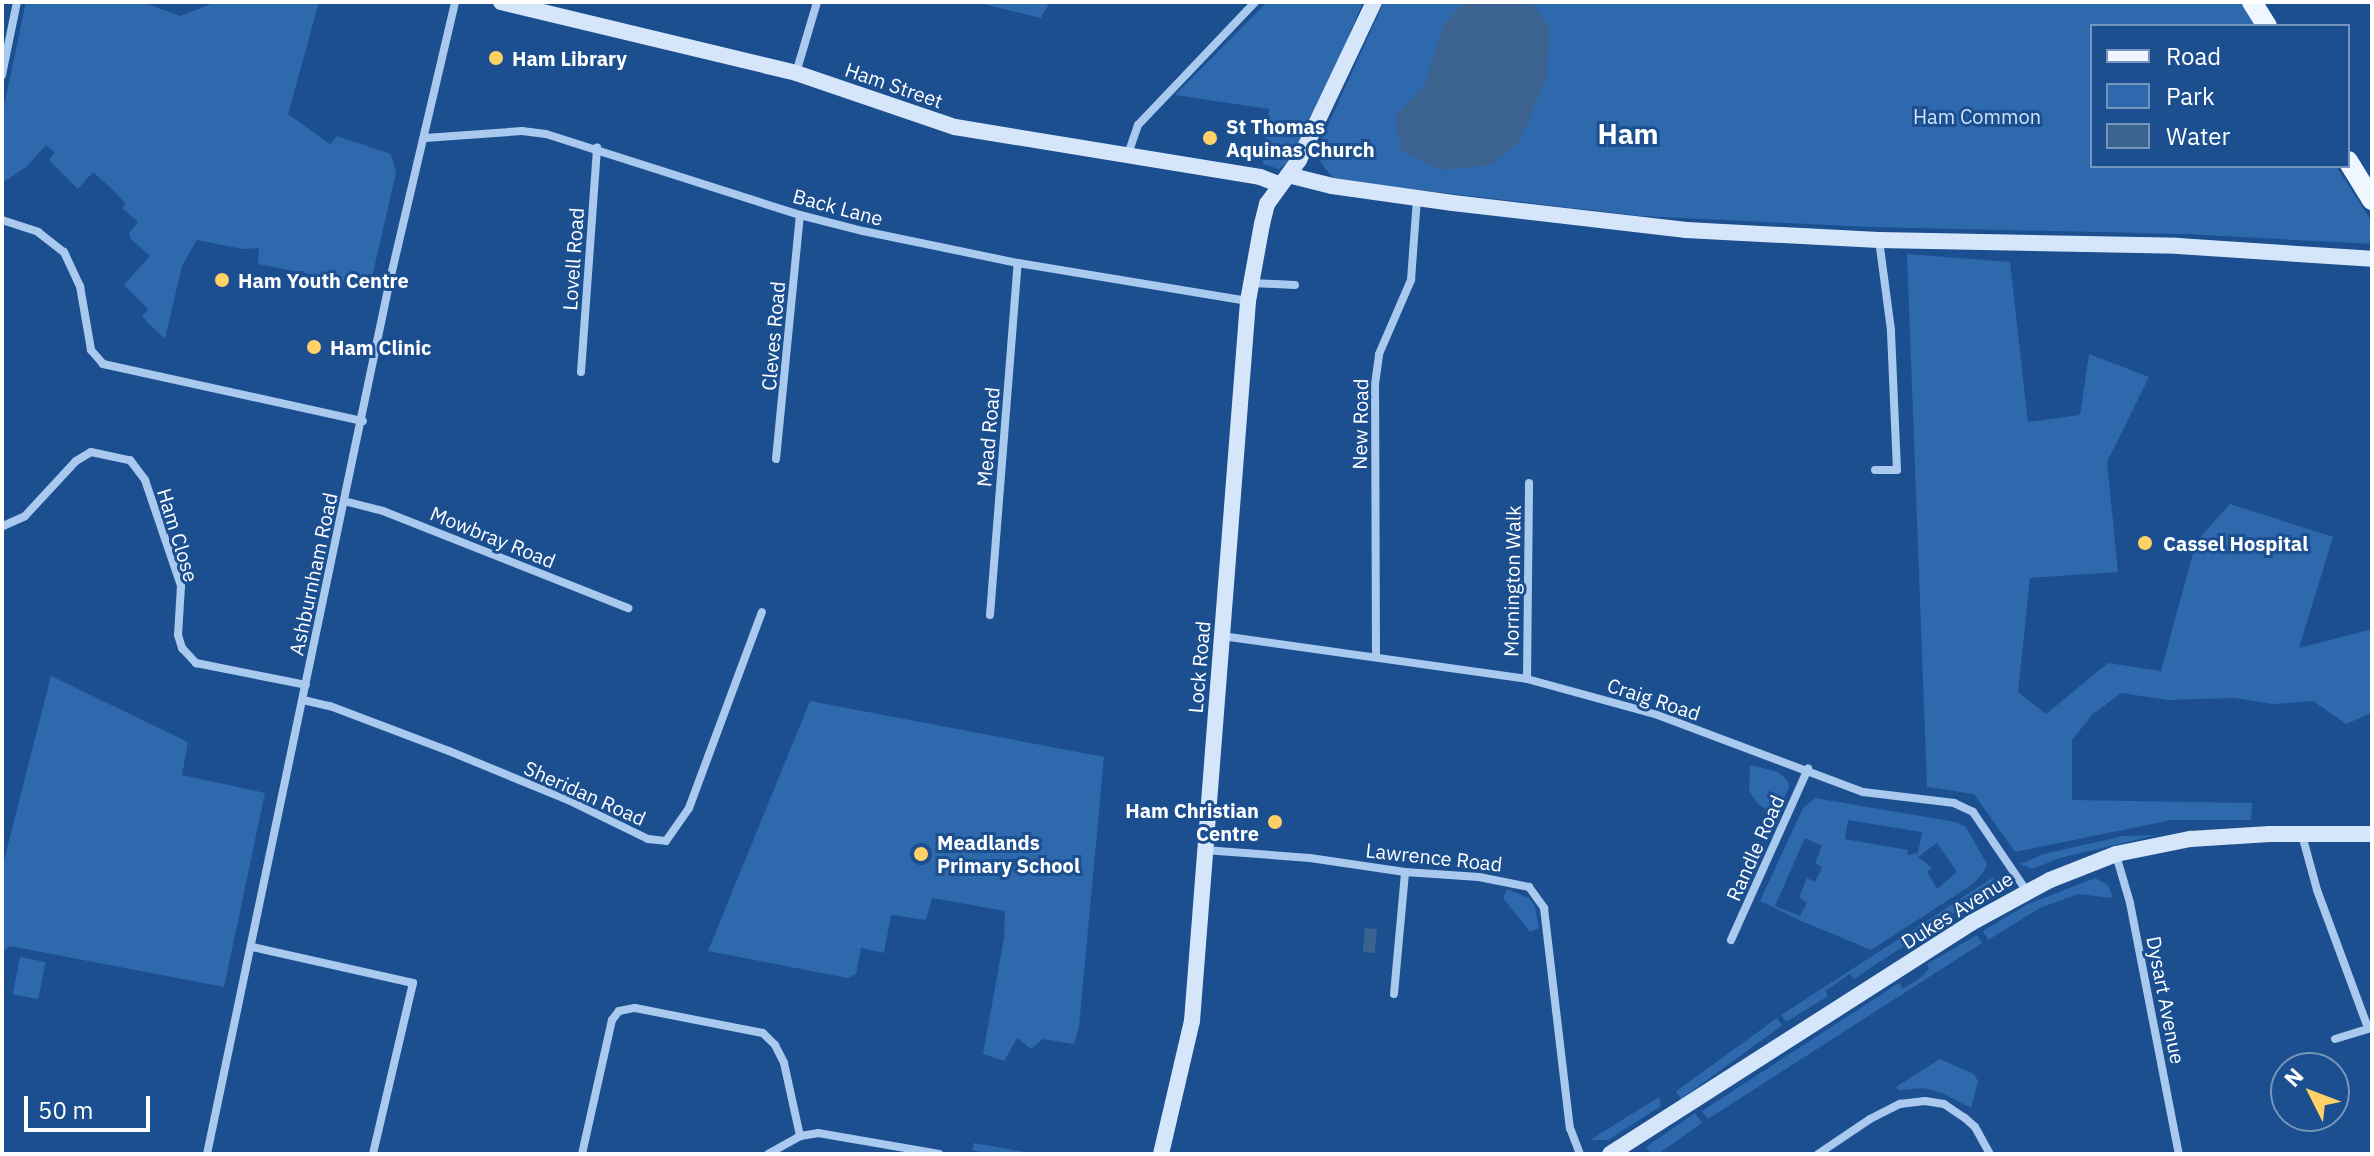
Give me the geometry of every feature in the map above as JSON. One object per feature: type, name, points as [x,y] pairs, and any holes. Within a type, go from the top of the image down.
[{"type":"main road","points":[[2252,2],[2266,24]]},
{"type":"main road","points":[[2350,164],[2372,200]]},
{"type":"street","points":[[2,75],[17,2]]},
{"type":"street","name":"Ashburnham Road","points":[[207,1154],[363,421],[389,284],[455,2]]},
{"type":"street","name":"Ham Street","points":[[501,2],[796,73],[955,127],[1044,145],[1128,154],[1283,180]]},
{"type":"street","points":[[796,73],[817,2]]},
{"type":"street","points":[[1128,154],[1138,125],[1255,2]]},
{"type":"street","points":[[1374,2],[1309,140],[1283,180],[1686,230],[1879,240],[2178,246],[2372,259]]},
{"type":"street","name":"Back Lane","points":[[425,138],[522,131],[546,134],[800,215],[1018,263],[1248,301]]},
{"type":"street","name":"Lovell Road","points":[[581,372],[597,148]]},
{"type":"street","name":"Lock Road","points":[[1161,1154],[1192,1021],[1248,301],[1265,212],[1283,180]]},
{"type":"street","name":"New Road","points":[[1376,657],[1375,384],[1379,354],[1411,280],[1417,198]]},
{"type":"street","name":"Cleves Road","points":[[776,459],[800,215]]},
{"type":"street","points":[[2,220],[38,232],[64,252],[80,286],[91,350],[103,364],[363,421]]},
{"type":"street","points":[[1875,470],[1897,470],[1891,330],[1879,240]]},
{"type":"street","name":"Mead Road","points":[[990,615],[1018,263]]},
{"type":"street","points":[[1252,283],[1295,285]]},
{"type":"street","name":"Ham Close","points":[[3,526],[25,516],[76,461],[91,452],[130,460],[145,480],[181,586],[178,635],[182,648],[196,663],[306,685]]},
{"type":"street","name":"Mornington Walk","points":[[1527,679],[1529,483]]},
{"type":"street","name":"Mowbray Road","points":[[344,501],[383,511],[628,608]]},
{"type":"street","name":"Sheridan Road","points":[[303,700],[330,706],[434,746],[568,800],[648,839],[666,841],[689,808],[762,612]]},
{"type":"street","name":"Craig Road","points":[[1222,636],[1527,679],[1655,714],[1863,792],[1954,803],[1973,812],[2026,890]]},
{"type":"street","name":"Randle Road","points":[[1731,940],[1808,769]]},
{"type":"street","points":[[2302,834],[2317,890],[2370,1028],[2335,1039]]},
{"type":"street","name":"Dukes Avenue","points":[[1610,1154],[2026,890],[2116,854],[2190,839],[2372,834]]},
{"type":"street","name":"Lawrence Road","points":[[1204,850],[1310,858],[1405,872],[1514,882],[1529,887],[1539,897],[1550,954],[1570,1128],[1580,1154]]},
{"type":"street","name":"Dysart Avenue","points":[[2116,854],[2130,903],[2179,1154]]},
{"type":"street","points":[[1394,994],[1405,872]]},
{"type":"street","points":[[252,947],[413,983],[373,1154]]},
{"type":"street","points":[[582,1154],[612,1020],[619,1011],[635,1008],[763,1033],[775,1045],[784,1063],[800,1136]]},
{"type":"street","points":[[1818,1154],[1900,1104],[1925,1101],[1944,1104],[1965,1118],[1975,1127],[1990,1154]]},
{"type":"street","points":[[768,1154],[800,1136],[818,1133],[934,1154]]},
{"type":"green space","points":[[26,2],[143,2],[180,16],[216,2],[319,2],[288,114],[330,144],[337,136],[391,154],[396,173],[370,286],[258,264],[259,248],[242,249],[197,240],[182,266],[165,339],[142,317],[148,309],[124,285],[150,256],[131,239],[129,233],[138,222],[122,208],[126,204],[114,191],[93,172],[78,189],[49,160],[55,153],[46,145],[26,167],[2,183],[2,115]]},
{"type":"green space","points":[[975,2],[1050,2],[1041,18]]},
{"type":"green space","points":[[1267,2],[1363,2],[1317,110],[1287,163],[1279,169],[1263,164],[1269,109],[1175,95]]},
{"type":"green space","name":"Ham Common","points":[[1384,2],[2245,2],[2257,24],[2090,24],[2090,168],[2337,168],[2372,222],[2372,244],[2185,234],[1869,227],[1641,216],[1335,180],[1321,163],[1317,149]]},
{"type":"green space","points":[[1907,254],[2010,262],[2028,422],[2080,415],[2089,354],[2149,377],[2107,462],[2118,572],[2030,578],[2018,692],[2046,714],[2108,663],[2161,671],[2196,542],[2230,504],[2333,537],[2299,648],[2372,629],[2372,713],[2346,724],[2313,701],[2273,704],[2234,698],[2167,700],[2121,693],[2092,715],[2072,740],[2072,800],[2252,803],[2251,820],[2172,820],[2015,852],[1974,794],[1927,787]]},
{"type":"green space","points":[[51,676],[188,742],[182,775],[265,793],[224,987],[10,946],[2,952],[2,868]]},
{"type":"green space","name":"Meadlands Primary School","points":[[810,701],[1104,757],[1079,1027],[1074,1044],[1043,1039],[1031,1049],[1017,1038],[1004,1061],[983,1054],[1004,938],[1005,911],[932,898],[926,920],[891,915],[884,953],[861,948],[856,974],[848,978],[708,951]]},
{"type":"green space","points":[[1750,765],[1778,772],[1788,781],[1789,788],[1775,815],[1758,804],[1749,791]]},
{"type":"green space","points":[[1815,798],[1956,822],[1966,827],[1987,864],[1973,884],[1871,950],[1760,901],[1803,808]],"holes":[[[1848,820],[1922,832],[1918,853],[1907,855],[1908,850],[1845,839]],[[1805,838],[1822,846],[1815,863],[1822,867],[1815,882],[1807,878],[1799,897],[1807,903],[1800,916],[1775,906]],[[1937,843],[1957,872],[1937,889],[1927,871],[1932,868],[1918,857]]]},
{"type":"green space","points":[[2157,835],[2060,858],[2032,869],[2020,864],[2044,854],[2123,836]]},
{"type":"green space","points":[[1994,877],[1991,888],[1964,907],[1960,899]]},
{"type":"green space","points":[[2095,878],[2108,885],[2113,898],[2078,894],[2040,908],[1988,940],[1983,931],[2028,904]]},
{"type":"green space","points":[[1507,889],[1529,898],[1535,907],[1539,928],[1530,932],[1503,898]]},
{"type":"green space","points":[[1953,904],[1958,910],[1854,979],[1850,974],[1825,991],[1828,996],[1786,1022],[1781,1015]]},
{"type":"green space","points":[[1977,935],[1982,943],[1708,1119],[1702,1111],[1899,983],[1903,989],[1929,969],[1927,964]]},
{"type":"green space","points":[[20,957],[46,962],[38,999],[13,994]]},
{"type":"green space","points":[[1777,1018],[1782,1025],[1681,1099],[1676,1091]]},
{"type":"green space","points":[[1940,1059],[1974,1074],[1978,1081],[1971,1108],[1942,1093],[1924,1088],[1898,1090],[1896,1087]]},
{"type":"green space","points":[[1659,1097],[1661,1106],[1608,1140],[1590,1140]]},
{"type":"green space","points":[[1695,1113],[1702,1123],[1658,1154],[1651,1154],[1646,1147]]},
{"type":"green space","points":[[974,1143],[1037,1154],[990,1154],[972,1150]]},
{"type":"water","points":[[1465,2],[1531,2],[1550,27],[1546,80],[1518,143],[1490,165],[1441,170],[1401,150],[1395,117],[1425,85],[1444,23]]},
{"type":"water","points":[[1365,928],[1377,929],[1375,953],[1363,952]]},
{"type":"place","name":"Ham Library","points":[[496,58]]},
{"type":"place","name":"St Thomas Aquinas Church","points":[[1210,138]]},
{"type":"place","name":"Ham Youth Centre","points":[[222,280]]},
{"type":"place","name":"Ham Clinic","points":[[314,347]]},
{"type":"place","name":"Cassel Hospital","points":[[2145,543]]},
{"type":"place","name":"Ham Christian Centre","points":[[1275,822]]},
{"type":"place","name":"Meadlands Primary School","points":[[921,854]]},
{"type":"district","name":"Ham","points":[[1628,134]]}]
